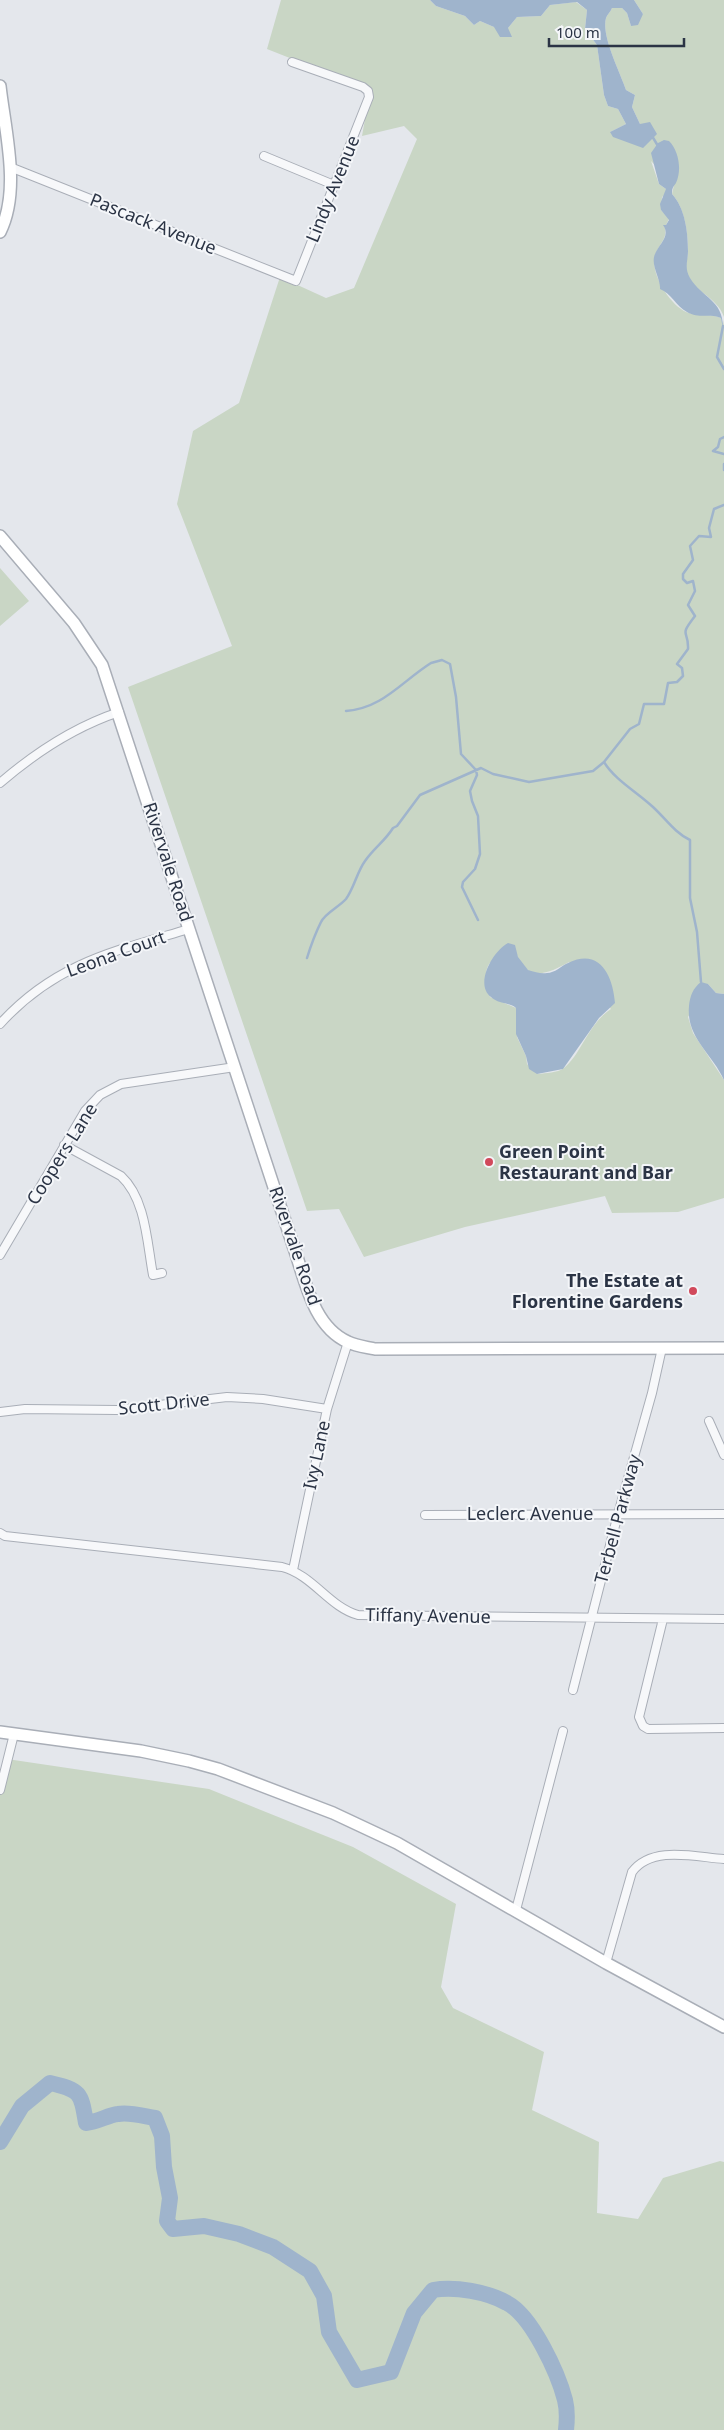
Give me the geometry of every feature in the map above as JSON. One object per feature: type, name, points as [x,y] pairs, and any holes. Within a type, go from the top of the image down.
[{"type":"street","name":"Lindy Avenue","points":[[292,62],[363,87],[368,91],[369,97],[296,281]]},
{"type":"street","points":[[0,86],[11,188],[9,208],[0,232]]},
{"type":"street","points":[[264,156],[334,185]]},
{"type":"street","name":"Pascack Avenue","points":[[10,168],[296,281]]},
{"type":"street","name":"Rivervale Road","points":[[0,536],[74,623],[102,665],[142,780],[234,1067],[316,1311],[328,1327],[348,1342],[375,1349],[724,1348]]},
{"type":"street","points":[[0,783],[39,752],[65,736],[92,721],[119,712]]},
{"type":"street","name":"Leona Court","points":[[0,1024],[26,998],[63,972],[122,949],[189,929]]},
{"type":"street","name":"Coopers Lane","points":[[0,1254],[84,1111],[100,1095],[110,1089],[132,1082],[234,1067]]},
{"type":"street","points":[[64,1145],[121,1176],[128,1183],[138,1202],[154,1275],[162,1273]]},
{"type":"street","name":"Ivy Lane","points":[[293,1570],[327,1409],[348,1342]]},
{"type":"street","name":"Terbell Parkway","points":[[573,1690],[618,1514],[652,1393],[662,1348]]},
{"type":"street","name":"Scott Drive","points":[[0,1412],[25,1409],[117,1410],[227,1397],[263,1399],[327,1409]]},
{"type":"street","points":[[709,1421],[724,1455]]},
{"type":"street","name":"Leclerc Avenue","points":[[426,1515],[724,1514]]},
{"type":"street","name":"Tiffany Avenue","points":[[0,1533],[5,1536],[293,1570],[305,1577],[344,1610],[358,1615],[663,1620],[724,1619]]},
{"type":"street","points":[[663,1620],[639,1717],[640,1722],[648,1729],[724,1728]]},
{"type":"street","points":[[516,1910],[563,1731]]},
{"type":"street","points":[[0,1732],[159,1754],[218,1769],[360,1825],[724,2027]]},
{"type":"street","points":[[0,1790],[14,1734]]},
{"type":"street","points":[[606,1963],[632,1872],[637,1865],[644,1860],[661,1855],[724,1859]]},
{"type":"green space","points":[[281,0],[430,0],[436,6],[465,16],[474,25],[480,21],[494,27],[508,28],[517,17],[541,16],[550,5],[576,2],[587,10],[585,29],[597,45],[604,95],[608,106],[618,109],[626,124],[610,132],[640,124],[632,107],[635,95],[626,90],[606,34],[606,18],[612,8],[622,8],[627,13],[631,26],[643,14],[634,0],[724,0],[724,317],[716,304],[693,284],[689,278],[686,271],[688,251],[686,229],[683,213],[672,194],[674,185],[651,161],[659,184],[666,189],[666,194],[662,197],[661,210],[669,219],[666,225],[664,225],[665,236],[654,260],[657,277],[667,295],[686,312],[721,318],[723,326],[724,320],[724,994],[716,993],[708,984],[688,1017],[693,1033],[724,1080],[724,1198],[678,1212],[612,1213],[605,1196],[465,1227],[364,1257],[339,1209],[307,1211],[128,687],[232,646],[177,504],[193,431],[239,403],[280,277],[326,298],[354,288],[417,139],[404,126],[362,136],[369,97],[363,87],[267,49]],"holes":[[[515,949],[524,967],[537,973],[544,973],[569,962],[611,1009],[596,1022],[576,1055],[564,1068],[558,1071],[538,1074],[527,1064],[526,1056],[517,1037],[516,1008],[490,997],[486,978],[488,966],[497,957]]]},
{"type":"green space","points":[[0,568],[29,601],[0,626]]},
{"type":"green space","points":[[7,1759],[209,1789],[353,1847],[456,1904],[441,1987],[453,2008],[544,2052],[532,2110],[599,2142],[597,2213],[638,2219],[663,2178],[720,2161],[724,2162],[724,2430],[0,2430],[0,1784]]},
{"type":"water","points":[[430,0],[634,0],[643,14],[638,25],[631,26],[627,13],[622,8],[612,8],[606,18],[606,34],[626,90],[635,95],[632,107],[640,124],[650,122],[657,134],[643,148],[613,137],[610,132],[626,124],[618,109],[608,106],[604,95],[597,45],[585,29],[587,10],[577,2],[550,5],[541,16],[517,17],[508,28],[512,37],[500,37],[494,27],[480,21],[474,25],[465,16],[436,6]]},
{"type":"water","points":[[664,140],[669,141],[672,145],[679,161],[678,178],[672,194],[680,206],[685,221],[688,244],[688,274],[695,285],[716,305],[720,312],[723,329],[721,318],[691,314],[660,289],[654,258],[666,233],[663,225],[666,225],[669,220],[661,210],[660,204],[666,189],[659,184],[651,153],[658,143]]},
{"type":"water","points":[[508,943],[515,945],[518,957],[528,970],[550,973],[579,959],[589,959],[603,967],[608,974],[615,1003],[599,1018],[563,1069],[537,1074],[529,1069],[526,1056],[516,1034],[516,1008],[494,999],[486,991],[484,984],[487,968],[502,947]]},
{"type":"water","points":[[701,982],[708,984],[716,993],[724,994],[724,1080],[696,1036],[689,1017],[691,996]]},
{"type":"waterway","points":[[652,136],[658,146]]},
{"type":"waterway","points":[[723,326],[717,357],[724,369]]},
{"type":"waterway","points":[[724,437],[720,439],[718,447],[713,451],[724,454]]},
{"type":"waterway","points":[[724,464],[724,470]]},
{"type":"waterway","points":[[307,958],[323,919],[346,899],[365,861],[393,828],[397,826],[420,795],[481,768],[493,774],[529,782],[593,771],[604,762],[630,729],[639,724],[644,704],[664,704],[668,683],[677,682],[683,676],[682,668],[677,664],[688,649],[686,631],[695,616],[688,605],[695,591],[693,581],[687,583],[683,579],[683,574],[693,560],[690,546],[699,536],[711,537],[709,528],[714,509],[724,505]]},
{"type":"waterway","points":[[346,711],[359,709],[381,700],[431,663],[442,660],[450,664],[456,697],[461,754],[476,770],[477,775],[470,791],[478,816],[480,854],[475,869],[463,882],[462,887],[478,920]]},
{"type":"waterway","points":[[604,762],[620,780],[653,807],[670,825],[690,840],[690,898],[697,932],[701,982]]},
{"type":"waterway","points":[[0,2142],[22,2106],[50,2083],[68,2088],[78,2094],[83,2105],[86,2123],[123,2114],[136,2114],[155,2118],[162,2136],[164,2167],[170,2198],[167,2221],[173,2229],[204,2226],[239,2234],[273,2247],[310,2271],[324,2296],[329,2332],[357,2380],[391,2372],[414,2313],[433,2290],[461,2289],[481,2293],[499,2299],[516,2310],[526,2320],[543,2346],[562,2389],[566,2407],[566,2430]]},
{"type":"place","name":"Green Point Restaurant and Bar","points":[[489,1162]]},
{"type":"place","name":"The Estate at Florentine Gardens","points":[[693,1291]]}]
